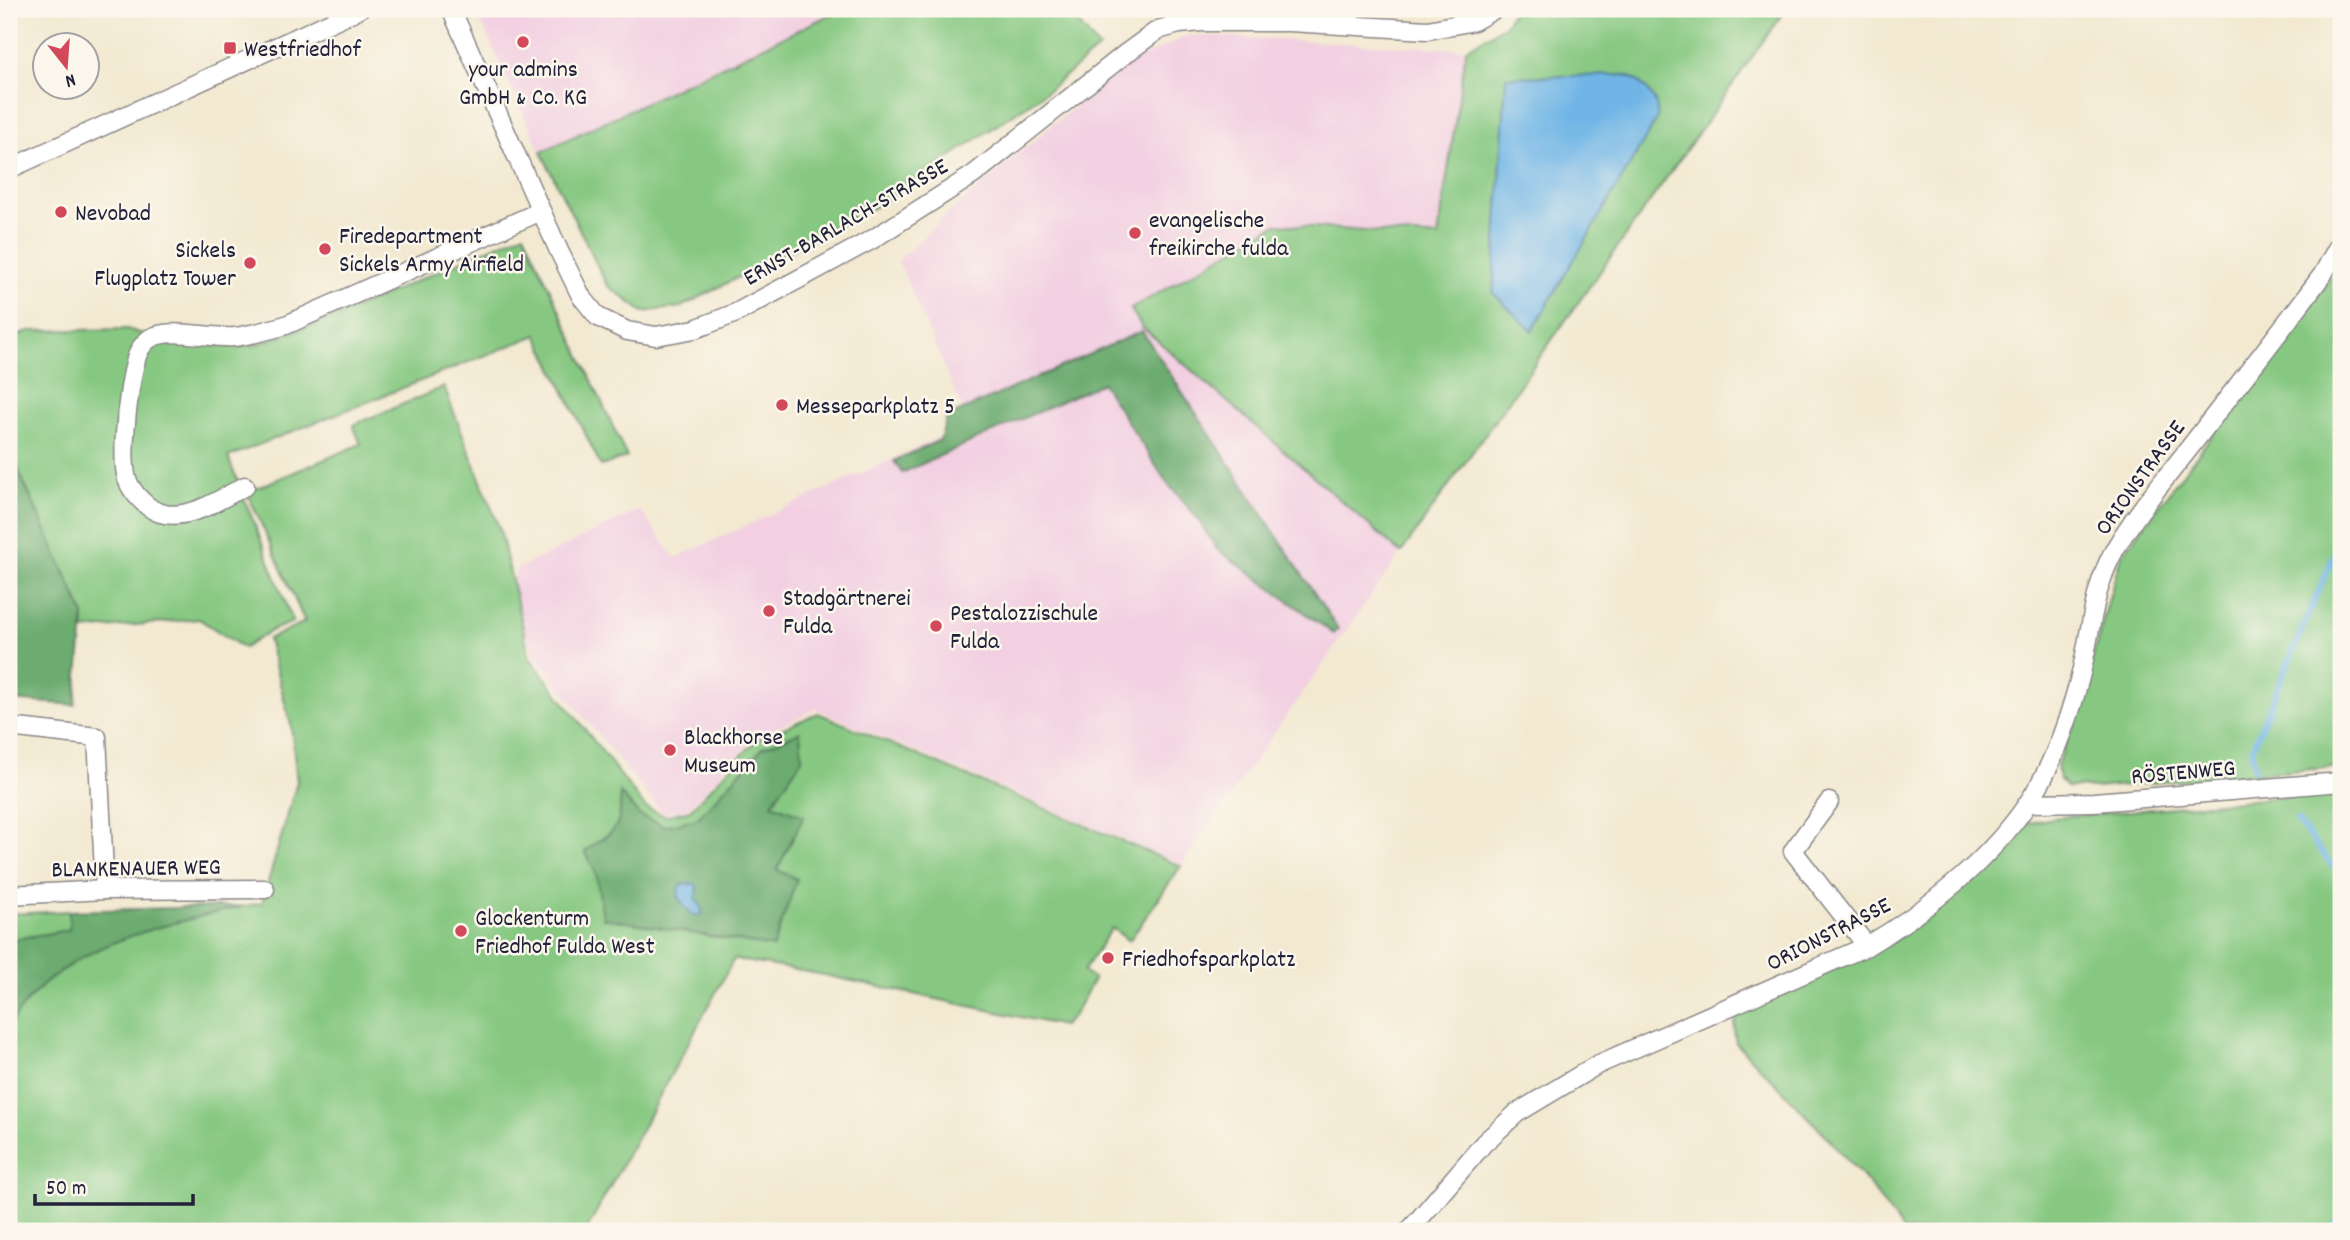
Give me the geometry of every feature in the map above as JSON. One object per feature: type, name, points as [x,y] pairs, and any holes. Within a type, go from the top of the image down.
[{"type":"street","points":[[9,169],[359,9]]},
{"type":"street","name":"ERNST-BARLACH-STRASSE","points":[[451,9],[582,296],[598,317],[627,331],[656,336],[695,329],[736,313],[873,239],[984,166],[1158,30],[1179,24],[1239,22],[1289,22],[1428,30],[1474,21],[1495,9]]},
{"type":"street","points":[[245,486],[202,508],[184,513],[164,514],[145,505],[128,482],[124,452],[131,387],[137,354],[149,339],[174,333],[232,337],[286,325],[541,211]]},
{"type":"street","name":"ORIONSTRASSE","points":[[1409,1231],[1485,1143],[1517,1113],[1597,1065],[1867,946],[1896,929],[1973,867],[2028,803],[2051,758],[2071,708],[2098,589],[2115,549],[2154,493],[2323,274],[2341,241]]},
{"type":"street","points":[[9,727],[97,737],[105,890]]},
{"type":"street","name":"RÖSTENWEG","points":[[2028,803],[2097,802],[2341,782]]},
{"type":"street","points":[[1829,802],[1793,851],[1867,946]]},
{"type":"street","name":"BLANKENAUER WEG","points":[[9,895],[105,890],[265,889]]},
{"type":"shaded area","points":[[478,9],[842,9],[541,152],[481,22]]},
{"type":"shaded area","name":"Pestalozzischule Fulda","points":[[1188,35],[1466,49],[1438,237],[1277,224],[1142,327],[1401,553],[1182,864],[816,709],[754,738],[688,808],[663,814],[537,659],[508,594],[517,569],[640,510],[675,558],[939,438],[963,410],[898,261],[957,205],[1121,68]]},
{"type":"green space","points":[[842,9],[1067,9],[1099,48],[1046,92],[882,203],[681,307],[643,312],[607,285],[541,152]]},
{"type":"green space","points":[[1514,9],[1786,9],[1401,553],[1142,327],[1131,309],[1277,224],[1438,237],[1466,49],[1505,25]]},
{"type":"green space","points":[[524,233],[627,457],[601,466],[537,335],[228,457],[293,622],[270,631],[244,648],[199,619],[84,630],[84,615],[9,450],[9,340],[28,331],[127,329],[174,344],[252,346],[335,317]]},
{"type":"green space","points":[[2341,264],[2341,757],[2337,767],[2093,788],[2067,787],[2059,779],[2057,765],[2073,727],[2121,556]]},
{"type":"green space","points":[[1142,331],[1338,629],[1334,634],[1217,549],[1195,515],[1167,483],[1102,383],[902,473],[894,461],[940,440],[947,417]]},
{"type":"green space","points":[[444,387],[500,530],[530,658],[645,807],[665,816],[690,810],[756,740],[818,713],[1181,866],[1129,941],[1112,928],[1083,972],[1094,979],[1074,1015],[1063,1026],[824,975],[734,959],[586,1231],[9,1231],[9,1026],[31,997],[57,973],[88,954],[121,939],[192,917],[262,903],[297,782],[291,725],[268,639],[305,622],[247,492],[361,444],[353,425]]},
{"type":"green space","points":[[9,450],[84,615],[75,705],[9,700]]},
{"type":"green space","points":[[800,732],[802,759],[772,804],[804,816],[777,870],[797,879],[773,947],[603,918],[596,874],[585,851],[614,829],[619,816],[620,793],[639,815],[664,826],[697,819],[763,747]]},
{"type":"green space","points":[[2341,792],[2341,1226],[2337,1231],[1904,1231],[1867,1182],[1820,1129],[1736,1043],[1734,1031],[1737,1018],[1750,1007],[1885,946],[1934,914],[2025,824],[2053,818]]},
{"type":"green space","points":[[244,906],[145,932],[82,958],[54,976],[30,998],[9,1026],[9,940],[69,930],[69,911]]},
{"type":"green space","points":[[69,911],[69,930],[9,940],[9,914]]},
{"type":"water","points":[[1626,75],[1649,92],[1656,104],[1657,119],[1532,331],[1493,293],[1506,77]]},
{"type":"water","points":[[683,884],[696,884],[698,891],[695,899],[701,906],[702,915],[694,915],[682,903],[678,892]]},
{"type":"waterway","points":[[2254,769],[2252,749],[2341,538]]},
{"type":"waterway","points":[[2297,820],[2341,877]]},
{"type":"waterway","points":[[2329,1231],[2341,1217]]},
{"type":"place","name":"your admins GmbH & Co. KG","points":[[523,42]]},
{"type":"place","name":"Westfriedhof","points":[[230,48]]},
{"type":"place","name":"Nevobad","points":[[61,212]]},
{"type":"place","name":"evangelische freikirche fulda","points":[[1135,233]]},
{"type":"place","name":"Firedepartment Sickels Army Airfield","points":[[325,249]]},
{"type":"place","name":"Sickels Flugplatz Tower","points":[[250,263]]},
{"type":"place","name":"Messeparkplatz 5","points":[[782,405]]},
{"type":"place","name":"Stadgärtnerei Fulda","points":[[769,611]]},
{"type":"place","name":"Pestalozzischule Fulda","points":[[936,626]]},
{"type":"place","name":"Blackhorse Museum","points":[[670,750]]},
{"type":"place","name":"Glockenturm Friedhof Fulda West","points":[[461,931]]},
{"type":"place","name":"Friedhofsparkplatz","points":[[1108,958]]}]
